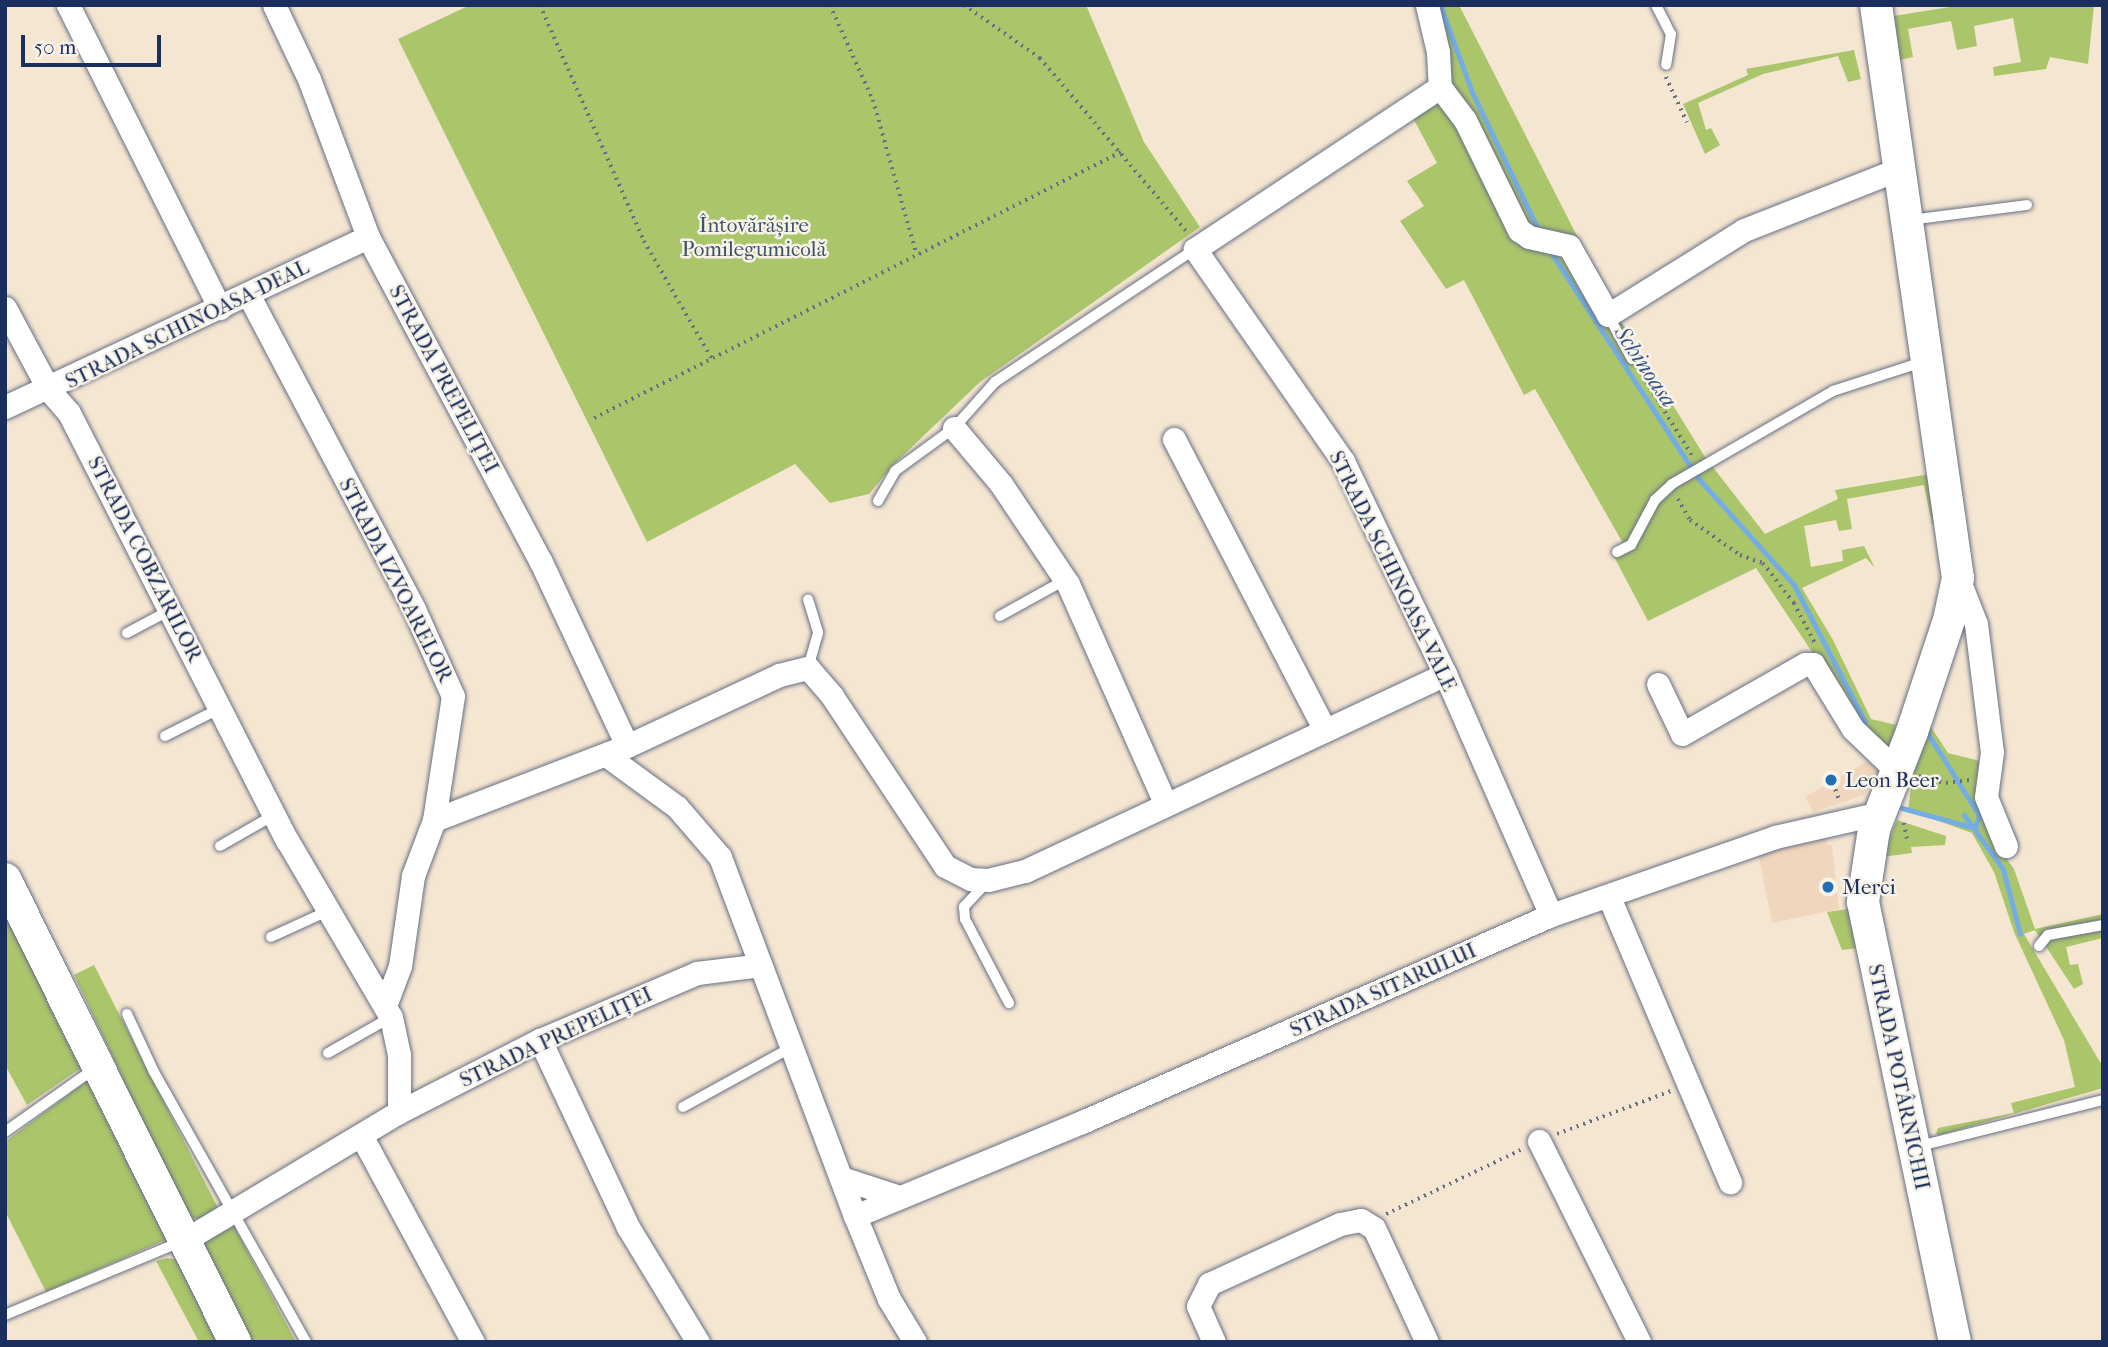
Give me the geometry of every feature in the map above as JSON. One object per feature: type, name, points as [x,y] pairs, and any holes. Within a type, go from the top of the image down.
[{"type":"street","points":[[68,5],[220,308]]},
{"type":"street","name":"STRADA PREPELIȚEI","points":[[274,5],[309,79],[368,237],[541,562],[616,750],[677,807],[720,857],[855,1216],[889,1299],[915,1342]]},
{"type":"street","points":[[1427,5],[1438,52],[1440,87],[1465,120],[1519,230],[1569,246],[1608,315],[1744,230],[1899,169]]},
{"type":"street","name":"STRADA POTÂRNICHII","points":[[1876,5],[1958,578],[1950,617],[1897,771],[1892,815],[1867,856],[1863,902],[1955,1342]]},
{"type":"street","points":[[1195,249],[1440,87]]},
{"type":"street","name":"STRADA SCHINOASA-DEAL","points":[[5,407],[49,390],[368,237]]},
{"type":"street","name":"STRADA SCHINOASA-VALE","points":[[1195,249],[1343,461],[1445,674],[1551,915]]},
{"type":"street","name":"STRADA IZVOARELOR","points":[[248,294],[449,681],[453,714],[434,820],[413,876],[400,966],[388,1012]]},
{"type":"street","name":"STRADA COBZARILOR","points":[[5,308],[49,390],[69,413],[172,609],[275,815],[388,1012],[399,1055],[400,1112]]},
{"type":"street","points":[[954,428],[1001,484],[1065,580],[1165,803]]},
{"type":"street","points":[[1174,439],[1325,730]]},
{"type":"street","points":[[1958,578],[1976,624],[1992,752],[1986,797],[2006,846]]},
{"type":"street","points":[[1658,684],[1682,734],[1799,667],[1813,664],[1853,729],[1897,771]]},
{"type":"street","points":[[434,820],[616,750],[779,675],[808,668],[832,696],[946,866],[971,879],[989,880],[1025,870],[1445,674]]},
{"type":"street","name":"STRADA SITARULUI","points":[[855,1216],[872,1212],[897,1196],[1094,1116],[1551,915],[1775,837],[1892,815]]},
{"type":"street","points":[[5,879],[100,1065],[234,1342]]},
{"type":"street","points":[[1609,897],[1730,1182]]},
{"type":"street","name":"STRADA PREPELIȚEI","points":[[186,1240],[362,1138],[400,1112],[540,1040],[697,973],[761,965]]},
{"type":"street","points":[[540,1040],[628,1227],[698,1342]]},
{"type":"street","points":[[362,1138],[473,1342]]},
{"type":"street","points":[[1539,1141],[1639,1342]]},
{"type":"street","points":[[841,1178],[897,1196]]},
{"type":"street","points":[[1214,1342],[1199,1298],[1209,1284],[1351,1221],[1368,1222],[1427,1342]]},
{"type":"lane","points":[[1656,5],[1671,34],[1666,65]]},
{"type":"lane","points":[[1907,220],[2027,205]]},
{"type":"lane","points":[[878,501],[895,471],[954,428],[995,382],[1195,249]]},
{"type":"lane","points":[[1608,315],[1632,359]]},
{"type":"lane","points":[[1617,552],[1631,545],[1662,491],[1684,477],[1833,391],[1928,360]]},
{"type":"lane","points":[[1000,616],[1065,580]]},
{"type":"lane","points":[[808,600],[818,632],[808,668]]},
{"type":"lane","points":[[127,633],[172,609]]},
{"type":"lane","points":[[165,736],[221,708]]},
{"type":"lane","points":[[220,846],[275,815]]},
{"type":"lane","points":[[989,880],[964,907],[965,919],[1009,1003]]},
{"type":"lane","points":[[271,937],[328,911]]},
{"type":"lane","points":[[2039,946],[2048,935],[2103,925]]},
{"type":"lane","points":[[328,1053],[388,1012]]},
{"type":"lane","points":[[127,1014],[306,1342]]},
{"type":"lane","points":[[683,1107],[792,1047]]},
{"type":"lane","points":[[5,1132],[100,1065]]},
{"type":"lane","points":[[1913,1148],[2103,1100]]},
{"type":"lane","points":[[5,1315],[186,1240]]},
{"type":"path","points":[[540,5],[644,241],[712,359]]},
{"type":"path","points":[[830,5],[873,100],[918,255]]},
{"type":"path","points":[[964,5],[1040,58],[1183,225],[1195,249]]},
{"type":"path","points":[[1666,65],[1664,71],[1687,122]]},
{"type":"path","points":[[594,418],[1121,152]]},
{"type":"path","points":[[1632,359],[1702,468]]},
{"type":"path","points":[[1684,477],[1678,497],[1690,520],[1740,555],[1763,563],[1790,597],[1818,649],[1813,664]]},
{"type":"path","points":[[1946,783],[1967,780]]},
{"type":"path","points":[[1842,806],[1851,803]]},
{"type":"path","points":[[1892,815],[1907,839]]},
{"type":"path","points":[[1368,1222],[1539,1141],[1688,1084]]},
{"type":"shaded area","points":[[1868,761],[1880,772],[1864,795],[1813,812],[1805,797]]},
{"type":"shaded area","points":[[1826,838],[1827,845],[1832,845],[1839,909],[1772,923],[1758,853]]},
{"type":"green space","name":"Întovărășire Pomilegumicolă","points":[[470,5],[1086,5],[1144,142],[1200,227],[980,382],[894,464],[869,494],[830,503],[795,464],[647,542],[398,39]]},
{"type":"green space","points":[[1431,5],[1459,5],[1619,318],[1705,457],[1765,534],[1838,499],[1835,490],[1930,474],[1937,525],[1932,524],[1924,485],[1847,499],[1852,529],[1839,531],[1836,520],[1804,526],[1811,567],[1843,561],[1842,550],[1864,546],[1875,568],[1866,558],[1802,588],[1833,640],[1871,719],[1896,725],[1888,752],[1861,725],[1756,568],[1648,621],[1611,551],[1624,545],[1535,389],[1524,395],[1464,280],[1446,289],[1400,221],[1424,206],[1407,181],[1437,163],[1412,116],[1453,93]]},
{"type":"green space","points":[[1962,5],[2094,5],[2088,64],[2050,57],[2046,69],[1994,76],[1993,67],[2021,62],[2013,18],[1974,26],[1977,46],[1957,50],[1951,21],[1908,29],[1913,57],[1900,60],[1894,16]]},
{"type":"green space","points":[[1854,50],[1861,79],[1848,82],[1838,56],[1763,74],[1698,103],[1706,130],[1711,128],[1720,145],[1705,154],[1683,104],[1748,75],[1746,69]]},
{"type":"green space","points":[[1927,721],[1948,753],[1980,761],[2004,855],[2014,869],[2035,929],[2103,914],[2103,938],[2066,947],[2070,965],[2078,964],[2083,984],[2074,989],[2035,930],[2024,934],[2103,1067],[2103,1088],[1940,1135],[1936,1134],[1938,1128],[2014,1113],[2011,1103],[2075,1087],[2064,1040],[2014,932],[1994,872],[1972,833],[1908,810],[1915,755]]},
{"type":"green space","points":[[1897,820],[1946,836],[1945,845],[1911,847],[1912,853],[1882,857]]},
{"type":"green space","points":[[5,899],[88,1063],[27,1105],[5,1065]]},
{"type":"green space","points":[[1855,908],[1857,948],[1842,950],[1827,912]]},
{"type":"green space","points":[[94,965],[219,1210],[204,1220],[188,1217],[74,975]]},
{"type":"green space","points":[[96,1074],[172,1237],[46,1292],[5,1211],[5,1142]]},
{"type":"green space","points":[[234,1226],[296,1342],[248,1342],[199,1245]]},
{"type":"green space","points":[[167,1258],[179,1260],[221,1342],[199,1342],[156,1261]]},
{"type":"waterway","name":"Schinoasa","points":[[1440,5],[1472,92],[1540,233]]},
{"type":"waterway","name":"Schinoasa","points":[[1548,248],[1698,478],[1794,585],[1865,722]]},
{"type":"waterway","points":[[1902,808],[1975,828],[1979,815],[1926,731]]},
{"type":"waterway","name":"Schinoasa","points":[[1964,815],[2003,869],[2020,934]]},
{"type":"place","name":"Leon Beer","points":[[1831,780]]},
{"type":"place","name":"Merci","points":[[1828,887]]}]
